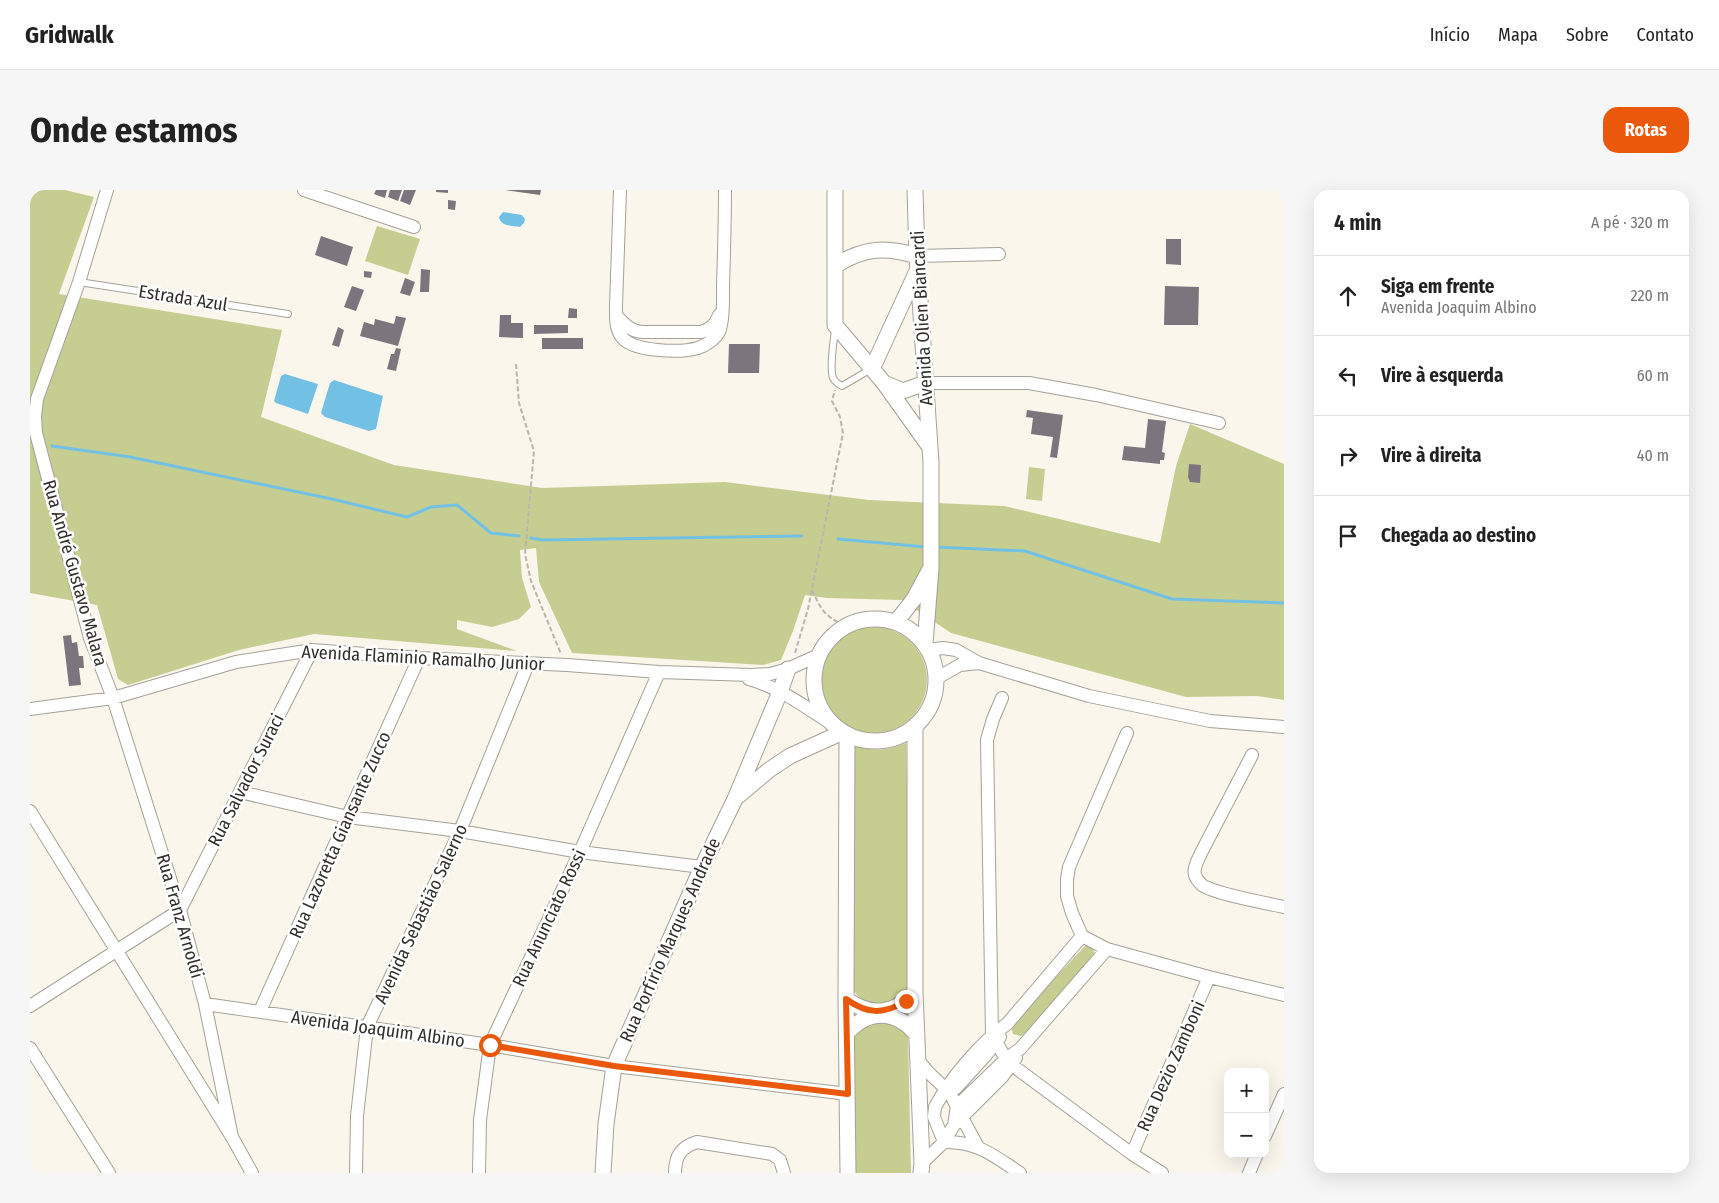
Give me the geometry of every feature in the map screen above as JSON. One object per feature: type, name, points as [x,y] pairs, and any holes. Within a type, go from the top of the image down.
[{"type":"street","name":"Rua André Gustavo Malara","points":[[107,190],[79,282],[37,399],[35,416],[36,434],[42,459],[90,638],[113,698]]},
{"type":"street","points":[[304,190],[414,227]]},
{"type":"street","points":[[620,190],[616,314],[621,336],[638,347],[649,349],[696,349],[707,344],[719,332],[722,306],[725,190]]},
{"type":"street","points":[[835,190],[835,325]]},
{"type":"street","name":"Avenida Olien Biancardi","points":[[915,190],[917,263],[930,446],[931,565],[927,647]]},
{"type":"street","points":[[836,265],[850,257],[867,251],[901,251],[917,263],[999,254]]},
{"type":"street","points":[[872,368],[917,263]]},
{"type":"street","name":"Avenida Olien Biancardi","points":[[835,325],[884,383],[930,446]]},
{"type":"street","points":[[884,383],[903,391],[926,383],[1029,383],[1096,395],[1219,423]]},
{"type":"street","name":"Avenida Olien Biancardi","points":[[896,622],[914,599],[931,565]]},
{"type":"street","points":[[881,618],[896,622],[912,630],[927,647],[934,663],[937,678],[934,696],[927,712],[915,726],[900,736],[882,740],[864,740],[841,731],[825,716],[815,692],[815,667],[826,643],[835,633],[846,626],[865,619],[881,618]]},
{"type":"street","points":[[927,647],[956,650],[979,663],[1089,696],[1210,721],[1284,727]]},
{"type":"street","name":"Avenida Flaminio Ramalho Junior","points":[[30,709],[113,698],[236,662],[312,650],[659,672],[751,675],[770,674],[788,669],[819,655]]},
{"type":"street","name":"Rua Salvador Suraci","points":[[180,910],[312,650]]},
{"type":"street","name":"Rua Lazoretta Giansante Zucco","points":[[260,1011],[419,658]]},
{"type":"street","points":[[937,678],[960,665],[979,663]]},
{"type":"street","name":"Avenida Sebastião Salerno","points":[[356,1173],[357,1116],[367,1027],[460,832],[528,664]]},
{"type":"street","name":"Rua Porfírio Marques Andrade","points":[[603,1173],[606,1124],[614,1066],[702,867],[735,799],[788,669]]},
{"type":"street","name":"Rua Anunciato Rossi","points":[[479,1173],[480,1120],[490,1045],[580,852],[659,672]]},
{"type":"street","name":"Avenida Flaminio Ramalho Junior","points":[[732,674],[762,682],[797,700],[841,731]]},
{"type":"street","name":"Rua Franz Arnoldi","points":[[113,698],[180,910],[205,1004],[232,1137]]},
{"type":"street","points":[[1002,698],[987,740],[1002,1050],[1132,1154],[1162,1173]]},
{"type":"street","points":[[915,726],[915,992],[922,1168]]},
{"type":"street","points":[[841,731],[848,1173]]},
{"type":"street","name":"Rua Porfírio Marques Andrade","points":[[735,799],[769,770],[790,756],[841,731]]},
{"type":"street","points":[[1127,733],[1069,867],[1067,879],[1068,896],[1072,913],[1082,936],[1107,949],[1284,995]]},
{"type":"street","points":[[1252,755],[1195,866],[1194,874],[1202,886],[1215,891],[1284,907]]},
{"type":"street","points":[[240,792],[348,817],[460,832],[580,852],[702,867]]},
{"type":"street","points":[[30,811],[232,1137],[252,1173]]},
{"type":"street","points":[[30,1006],[180,910]]},
{"type":"street","points":[[922,1168],[944,1142],[958,1116],[1002,1050],[1006,1024],[1082,936]]},
{"type":"street","points":[[944,1142],[934,1118],[934,1108],[977,1050],[1020,1049],[1107,949]]},
{"type":"street","name":"Rua Dezio Zamboni","points":[[1132,1154],[1209,977]]},
{"type":"street","points":[[846,999],[856,1006],[869,1011],[882,1011],[900,1005],[915,992]]},
{"type":"street","name":"Avenida Joaquim Albino","points":[[205,1004],[490,1045],[614,1066],[848,1094]]},
{"type":"street","points":[[847,1033],[862,1020],[882,1015],[902,1020],[917,1035]]},
{"type":"street","points":[[30,1048],[109,1173]]},
{"type":"street","points":[[918,1060],[946,1093],[978,1147]]},
{"type":"street","points":[[1269,1127],[1284,1094]]},
{"type":"street","points":[[675,1173],[679,1152],[686,1145],[696,1142],[772,1154],[780,1160],[784,1173]]},
{"type":"street","points":[[944,1142],[957,1142],[978,1147],[1020,1173]]},
{"type":"street","points":[[1249,1173],[1255,1158]]},
{"type":"lane","name":"Estrada Azul","points":[[79,282],[288,314]]},
{"type":"lane","points":[[835,325],[832,369],[833,377],[837,383],[842,386],[872,368]]},
{"type":"path","points":[[516,364],[519,403],[534,452],[525,554],[530,581],[567,665]]},
{"type":"path","points":[[788,669],[796,650],[812,590],[843,433],[840,417],[832,401]]},
{"type":"path","points":[[812,590],[823,612],[846,626]]},
{"type":"green space","points":[[30,190],[65,190],[94,197],[59,294],[282,330],[261,417],[394,465],[542,488],[725,482],[869,500],[1004,506],[1160,543],[1176,466],[1190,424],[1284,464],[1284,700],[1257,696],[1186,697],[951,633],[902,600],[827,598],[805,595],[781,660],[763,665],[572,653],[539,582],[536,548],[520,550],[522,578],[531,607],[519,619],[492,627],[457,620],[457,629],[517,651],[314,634],[239,650],[128,685],[118,679],[97,605],[30,593]]},
{"type":"green space","points":[[377,226],[420,239],[408,275],[365,261]]},
{"type":"green space","points":[[1029,467],[1045,469],[1042,501],[1026,499]]},
{"type":"green space","points":[[874,627],[894,631],[912,642],[923,660],[927,680],[923,700],[912,718],[894,729],[874,733],[854,729],[836,718],[825,700],[821,680],[825,660],[836,642],[854,631]]},
{"type":"green space","points":[[906,743],[911,987],[896,1003],[877,1003],[861,998],[852,988],[850,745],[878,750]]},
{"type":"green space","points":[[1085,946],[1089,946],[1094,951],[1093,958],[1024,1034],[1021,1036],[1013,1034],[1011,1026],[1013,1023]]},
{"type":"green space","points":[[865,1023],[895,1023],[908,1034],[911,1173],[853,1173],[852,1032]]},
{"type":"water","points":[[503,212],[522,215],[525,219],[524,223],[520,227],[504,224],[499,217]]},
{"type":"water","points":[[285,374],[318,384],[308,414],[274,401],[281,376]]},
{"type":"water","points":[[334,380],[383,396],[376,429],[369,431],[325,417],[321,413],[330,383]]},
{"type":"building","points":[[376,190],[387,190],[385,198],[374,194]]},
{"type":"building","points":[[390,190],[402,190],[398,201],[388,197]]},
{"type":"building","points":[[404,190],[416,190],[410,205],[400,201]]},
{"type":"building","points":[[436,190],[448,190],[448,193],[436,192]]},
{"type":"building","points":[[505,190],[541,190],[540,195]]},
{"type":"building","points":[[448,200],[456,201],[455,210],[448,209]]},
{"type":"building","points":[[321,236],[353,247],[347,266],[315,255]]},
{"type":"building","points":[[1166,239],[1181,239],[1181,265],[1166,264]]},
{"type":"building","points":[[421,269],[430,270],[429,292],[420,292]]},
{"type":"building","points":[[364,271],[372,272],[371,278],[364,277]]},
{"type":"building","points":[[405,278],[415,282],[410,296],[400,293]]},
{"type":"building","points":[[352,286],[364,290],[356,311],[344,307]]},
{"type":"building","points":[[1165,286],[1199,287],[1198,325],[1164,325]]},
{"type":"building","points":[[569,308],[577,309],[577,318],[568,318]]},
{"type":"building","points":[[500,315],[511,315],[511,323],[523,323],[523,338],[499,337]]},
{"type":"building","points":[[396,316],[406,318],[398,346],[360,336],[364,322],[374,325],[375,319],[394,324]]},
{"type":"building","points":[[534,325],[568,325],[568,333],[534,334]]},
{"type":"building","points":[[338,327],[344,330],[339,347],[332,345]]},
{"type":"building","points":[[542,338],[583,338],[583,349],[542,349]]},
{"type":"building","points":[[729,344],[760,344],[759,373],[728,373]]},
{"type":"building","points":[[396,348],[401,349],[396,371],[387,369],[391,354],[394,354]]},
{"type":"building","points":[[1027,410],[1063,415],[1057,458],[1050,457],[1053,437],[1031,434],[1033,418],[1026,417]]},
{"type":"building","points":[[1148,419],[1166,421],[1162,452],[1165,453],[1164,460],[1160,460],[1160,464],[1122,460],[1124,446],[1145,448]]},
{"type":"building","points":[[1189,464],[1201,465],[1200,483],[1190,482],[1188,477]]},
{"type":"building","points":[[71,635],[72,643],[77,642],[79,656],[83,656],[84,668],[79,668],[81,685],[69,686],[63,636]]},
{"type":"waterway","points":[[52,446],[130,457],[332,499],[407,517],[431,507],[457,505],[491,533],[519,536]]},
{"type":"waterway","points":[[531,538],[543,540],[802,536]]},
{"type":"waterway","points":[[838,539],[926,547]]},
{"type":"waterway","points":[[935,547],[1025,551],[1172,599],[1284,603]]},
{"type":"route","points":[[490,1045],[614,1066],[848,1094],[846,999],[856,1006],[869,1011],[895,1008],[906,1001]]}]
